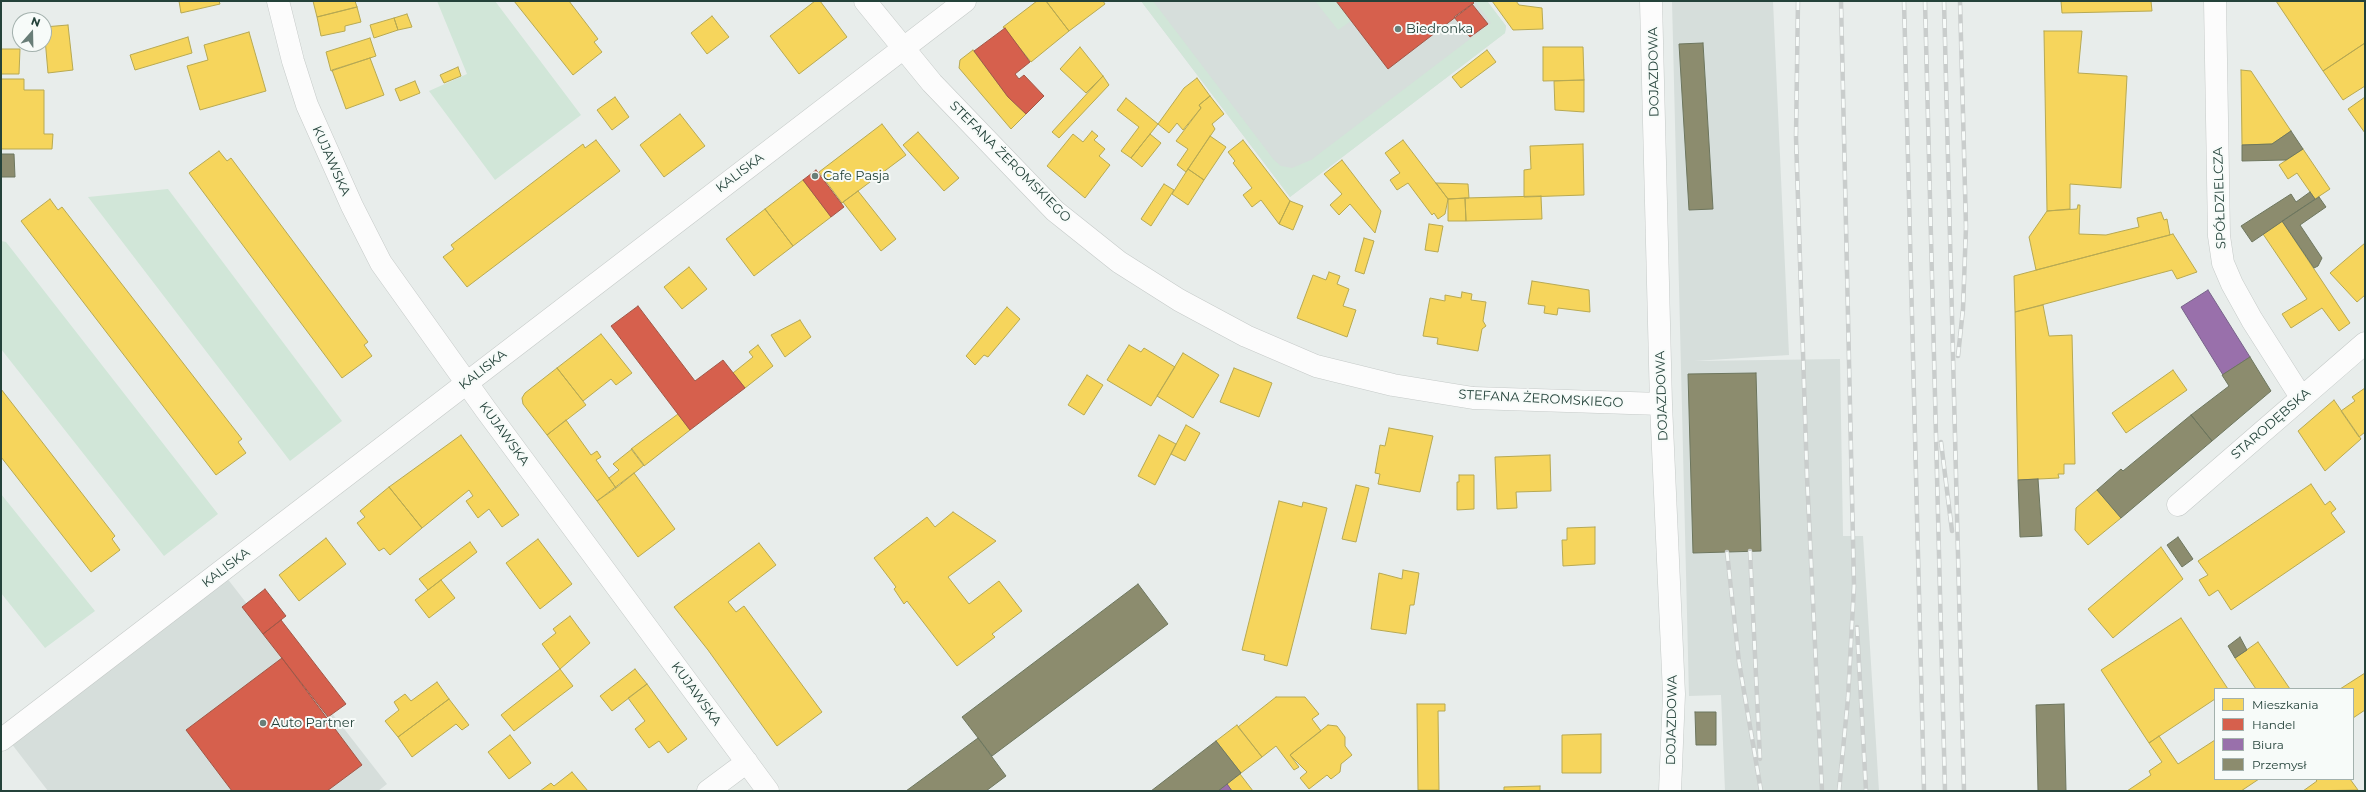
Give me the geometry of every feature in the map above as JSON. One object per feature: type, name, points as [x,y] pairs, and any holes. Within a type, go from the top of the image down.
[{"type":"street","name":"KUJAWSKA","points":[[278,1],[293,62],[307,105],[368,241],[385,270],[768,791]]},
{"type":"street","name":"STEFANA ŻEROMSKIEGO","points":[[864,1],[902,49],[932,83],[1055,211],[1119,262],[1178,300],[1246,336],[1316,366],[1408,388],[1473,398],[1661,404]]},
{"type":"street","name":"KALISKA","points":[[1,740],[965,1]]},
{"type":"street","name":"DOJAZDOWA","points":[[1651,1],[1661,404],[1674,694],[1670,791]]},
{"type":"street","name":"SPÓŁDZIELCZA","points":[[2215,1],[2219,236],[2224,263],[2232,284],[2252,320],[2302,397]]},
{"type":"street","name":"STARODĘBSKA","points":[[2178,505],[2365,343]]},
{"type":"street","points":[[708,791],[747,762]]},
{"type":"shaded area","points":[[1141,1],[1487,1],[1506,26],[1505,33],[1290,197]]},
{"type":"shaded area","points":[[1672,1],[1773,1],[1789,355],[1694,361],[1840,359],[1843,536],[1863,536],[1879,791],[1725,791],[1721,695],[1689,696]]},
{"type":"shaded area","points":[[223,573],[387,784],[378,791],[48,791],[11,743]]},
{"type":"green space","points":[[437,1],[495,1],[581,115],[495,180],[429,91],[467,74]]},
{"type":"green space","points":[[1141,1],[1153,1],[1274,160],[1281,166],[1292,168],[1311,160],[1491,23],[1475,1],[1487,1],[1506,26],[1505,33],[1290,197]]},
{"type":"green space","points":[[1315,1],[1336,1],[1351,21],[1338,30]]},
{"type":"green space","points":[[168,189],[342,421],[290,461],[88,197]]},
{"type":"green space","points":[[1,241],[6,242],[218,514],[164,556],[1,349]]},
{"type":"green space","points":[[1,494],[95,611],[45,648],[1,593]]},
{"type":"building: Mieszkania","points":[[179,1],[219,1],[220,4],[181,13]]},
{"type":"building: Mieszkania","points":[[313,1],[355,1],[357,7],[317,17]]},
{"type":"building: Mieszkania","points":[[514,1],[569,1],[598,39],[594,42],[602,52],[573,75]]},
{"type":"building: Mieszkania","points":[[815,1],[820,1],[847,37],[799,74],[770,36]]},
{"type":"building: Mieszkania","points":[[1037,1],[1046,1],[1069,31],[1031,62],[1003,27]]},
{"type":"building: Mieszkania","points":[[1046,1],[1103,1],[1105,4],[1069,31]]},
{"type":"building: Mieszkania","points":[[1492,1],[1516,1],[1519,5],[1542,8],[1543,29],[1513,30]]},
{"type":"building: Mieszkania","points":[[2061,1],[2151,1],[2152,11],[2062,13]]},
{"type":"building: Mieszkania","points":[[2276,1],[2365,1],[2365,43],[2323,71]]},
{"type":"building: Mieszkania","points":[[357,7],[361,22],[345,26],[345,31],[321,36],[317,17]]},
{"type":"building: Mieszkania","points":[[407,14],[412,27],[398,30],[394,18]]},
{"type":"building: Mieszkania","points":[[712,16],[729,37],[707,54],[691,33]]},
{"type":"building: Mieszkania","points":[[394,18],[398,30],[374,38],[370,25]]},
{"type":"building: Mieszkania","points":[[68,25],[73,70],[48,73],[46,52],[52,52],[52,26]]},
{"type":"building: Mieszkania","points":[[2044,31],[2082,31],[2078,73],[2127,76],[2121,188],[2070,184],[2070,209],[2047,211]]},
{"type":"building: Mieszkania","points":[[249,32],[266,91],[200,110],[187,66],[208,60],[204,45]]},
{"type":"building: Mieszkania","points":[[188,37],[192,53],[135,70],[130,55]]},
{"type":"building: Mieszkania","points":[[370,38],[376,56],[331,71],[326,52]]},
{"type":"building: Mieszkania","points":[[2365,43],[2365,86],[2343,100],[2323,71]]},
{"type":"building: Mieszkania","points":[[1080,47],[1103,76],[1086,93],[1060,69]]},
{"type":"building: Mieszkania","points":[[1543,47],[1583,47],[1584,80],[1543,81]]},
{"type":"building: Mieszkania","points":[[1,49],[12,49],[12,52],[20,52],[19,74],[1,74]]},
{"type":"building: Mieszkania","points":[[973,50],[1008,97],[1026,114],[1011,129],[959,68],[960,60]]},
{"type":"building: Mieszkania","points":[[1487,50],[1496,62],[1461,88],[1452,77]]},
{"type":"building: Mieszkania","points":[[370,58],[384,95],[346,109],[332,70]]},
{"type":"building: Mieszkania","points":[[458,67],[461,76],[444,83],[440,75]]},
{"type":"building: Mieszkania","points":[[2241,70],[2251,71],[2291,131],[2272,144],[2242,145]]},
{"type":"building: Mieszkania","points":[[1103,76],[1109,85],[1059,138],[1052,132]]},
{"type":"building: Mieszkania","points":[[1197,78],[1210,96],[1199,105],[1201,108],[1183,130],[1177,123],[1169,133],[1158,124],[1184,88]]},
{"type":"building: Mieszkania","points":[[1,79],[24,79],[24,90],[44,90],[44,134],[53,134],[52,149],[1,149]]},
{"type":"building: Mieszkania","points":[[1584,80],[1584,112],[1555,110],[1554,81]]},
{"type":"building: Mieszkania","points":[[415,81],[420,93],[400,101],[395,89]]},
{"type":"building: Mieszkania","points":[[1210,96],[1224,114],[1212,124],[1215,129],[1186,172],[1177,165],[1188,149],[1176,141],[1201,108],[1199,105]]},
{"type":"building: Mieszkania","points":[[615,97],[629,117],[612,130],[597,110]]},
{"type":"building: Mieszkania","points":[[2365,97],[2365,133],[2348,109]]},
{"type":"building: Mieszkania","points":[[1126,98],[1158,124],[1131,158],[1121,151],[1139,127],[1117,110]]},
{"type":"building: Mieszkania","points":[[680,114],[705,146],[664,177],[640,145]]},
{"type":"building: Mieszkania","points":[[882,124],[906,155],[842,203],[819,172]]},
{"type":"building: Mieszkania","points":[[1092,131],[1098,136],[1094,140],[1105,149],[1099,156],[1110,165],[1085,198],[1047,166],[1073,134],[1083,142]]},
{"type":"building: Mieszkania","points":[[918,132],[959,178],[944,191],[903,145]]},
{"type":"building: Mieszkania","points":[[1150,134],[1161,143],[1142,167],[1131,158]]},
{"type":"building: Mieszkania","points":[[1210,136],[1226,147],[1204,180],[1188,169]]},
{"type":"building: Mieszkania","points":[[596,140],[620,171],[467,287],[443,257],[454,249],[451,245],[583,144],[585,148]]},
{"type":"building: Mieszkania","points":[[1243,140],[1290,201],[1279,224],[1261,200],[1252,207],[1243,195],[1252,188],[1233,163],[1235,161],[1228,152]]},
{"type":"building: Mieszkania","points":[[1403,140],[1448,199],[1445,214],[1438,219],[1434,213],[1432,215],[1408,183],[1397,190],[1390,180],[1400,173],[1385,153]]},
{"type":"building: Mieszkania","points":[[1583,144],[1584,195],[1524,197],[1524,170],[1531,169],[1530,146]]},
{"type":"building: Mieszkania","points":[[2303,149],[2330,189],[2315,199],[2297,173],[2288,179],[2279,165]]},
{"type":"building: Mieszkania","points":[[219,151],[227,161],[231,158],[368,342],[364,345],[372,356],[342,378],[189,173]]},
{"type":"building: Mieszkania","points":[[1342,160],[1381,211],[1375,233],[1350,204],[1339,215],[1330,205],[1342,194],[1324,174]]},
{"type":"building: Mieszkania","points":[[1188,169],[1204,180],[1188,205],[1172,194]]},
{"type":"building: Mieszkania","points":[[803,180],[831,217],[793,246],[765,209]]},
{"type":"building: Mieszkania","points":[[1436,183],[1468,184],[1469,198],[1448,199]]},
{"type":"building: Mieszkania","points":[[1164,184],[1174,190],[1151,226],[1141,219]]},
{"type":"building: Mieszkania","points":[[858,191],[896,239],[881,251],[843,202]]},
{"type":"building: Mieszkania","points":[[1541,196],[1542,219],[1466,221],[1465,198]]},
{"type":"building: Mieszkania","points":[[1465,198],[1466,221],[1448,221],[1448,199]]},
{"type":"building: Mieszkania","points":[[50,199],[58,210],[62,207],[242,439],[238,442],[246,453],[216,475],[21,221]]},
{"type":"building: Mieszkania","points":[[1290,201],[1303,206],[1293,230],[1279,224]]},
{"type":"building: Mieszkania","points":[[2078,205],[2080,205],[2079,234],[2106,235],[2139,227],[2137,218],[2161,212],[2164,220],[2167,219],[2170,235],[2036,270],[2029,237],[2047,211],[2077,209]]},
{"type":"building: Mieszkania","points":[[765,209],[793,246],[754,276],[726,239]]},
{"type":"building: Mieszkania","points":[[2282,221],[2350,323],[2339,331],[2322,308],[2291,328],[2282,314],[2307,299],[2263,234]]},
{"type":"building: Mieszkania","points":[[1429,224],[1443,226],[1438,252],[1425,250]]},
{"type":"building: Mieszkania","points":[[2173,234],[2197,272],[2177,279],[2172,270],[2015,312],[2014,276]]},
{"type":"building: Mieszkania","points":[[1364,238],[1374,241],[1364,274],[1355,271]]},
{"type":"building: Mieszkania","points":[[2365,243],[2365,295],[2357,302],[2330,273]]},
{"type":"building: Mieszkania","points":[[689,267],[707,289],[682,309],[664,287]]},
{"type":"building: Mieszkania","points":[[1329,272],[1340,276],[1337,284],[1349,289],[1343,306],[1356,310],[1347,337],[1297,318],[1313,275],[1326,280]]},
{"type":"building: Mieszkania","points":[[1532,281],[1589,290],[1590,312],[1558,308],[1557,315],[1544,313],[1545,306],[1528,304]]},
{"type":"building: Mieszkania","points":[[1462,292],[1472,294],[1471,300],[1486,302],[1483,321],[1486,326],[1482,329],[1478,351],[1437,344],[1438,338],[1423,336],[1430,298],[1445,301],[1445,295],[1461,298]]},
{"type":"building: Mieszkania","points":[[2043,305],[2049,336],[2072,335],[2075,464],[2064,464],[2064,474],[2058,474],[2059,478],[2018,480],[2015,312]]},
{"type":"building: Mieszkania","points":[[1007,307],[1020,319],[988,357],[984,355],[975,365],[966,356]]},
{"type":"building: Mieszkania","points":[[800,320],[811,337],[785,357],[771,335]]},
{"type":"building: Mieszkania","points":[[601,334],[632,373],[616,385],[611,379],[583,401],[557,368]]},
{"type":"building: Mieszkania","points":[[758,345],[773,366],[745,388],[733,373],[753,357],[749,352]]},
{"type":"building: Mieszkania","points":[[1129,345],[1141,352],[1144,348],[1175,367],[1151,406],[1107,380]]},
{"type":"building: Mieszkania","points":[[1183,353],[1219,375],[1193,418],[1157,396]]},
{"type":"building: Mieszkania","points":[[557,368],[586,405],[547,435],[523,404],[522,398],[525,393]]},
{"type":"building: Mieszkania","points":[[1234,368],[1272,383],[1259,417],[1220,402]]},
{"type":"building: Mieszkania","points":[[2173,370],[2187,390],[2126,433],[2112,413]]},
{"type":"building: Mieszkania","points":[[1087,375],[1103,385],[1084,415],[1068,405]]},
{"type":"building: Mieszkania","points":[[2365,388],[2365,432],[2359,437],[2341,411],[2355,401],[2352,397]]},
{"type":"building: Mieszkania","points":[[1,389],[115,536],[112,539],[120,550],[91,572],[1,457]]},
{"type":"building: Mieszkania","points":[[2334,400],[2361,439],[2325,471],[2298,431]]},
{"type":"building: Mieszkania","points":[[678,414],[690,430],[644,466],[631,449]]},
{"type":"building: Mieszkania","points":[[566,420],[591,455],[597,451],[601,457],[596,460],[616,488],[597,501],[547,435]]},
{"type":"building: Mieszkania","points":[[1186,425],[1200,433],[1185,461],[1171,454]]},
{"type":"building: Mieszkania","points":[[1389,428],[1433,436],[1420,492],[1378,484],[1380,474],[1375,473],[1380,445],[1385,446]]},
{"type":"building: Mieszkania","points":[[461,435],[519,515],[502,527],[489,509],[478,518],[466,501],[473,496],[469,490],[422,528],[389,487]]},
{"type":"building: Mieszkania","points":[[1159,435],[1176,444],[1155,485],[1138,476]]},
{"type":"building: Mieszkania","points":[[632,449],[644,465],[616,488],[609,478],[619,470],[613,464]]},
{"type":"building: Mieszkania","points":[[1550,455],[1551,491],[1516,492],[1517,508],[1497,509],[1495,457]]},
{"type":"building: Mieszkania","points":[[634,473],[675,529],[638,557],[597,501]]},
{"type":"building: Mieszkania","points":[[1459,475],[1474,475],[1474,509],[1457,510],[1457,482],[1459,482]]},
{"type":"building: Mieszkania","points":[[2311,484],[2325,505],[2330,501],[2336,509],[2331,513],[2345,532],[2231,610],[2218,590],[2209,596],[2199,580],[2208,575],[2198,561]]},
{"type":"building: Mieszkania","points":[[1356,485],[1369,488],[1356,542],[1342,539]]},
{"type":"building: Mieszkania","points":[[389,487],[422,528],[390,555],[384,548],[379,551],[357,523],[365,517],[360,511]]},
{"type":"building: Mieszkania","points":[[2097,490],[2121,518],[2088,545],[2075,530],[2076,508]]},
{"type":"building: Mieszkania","points":[[1279,501],[1302,507],[1303,502],[1327,508],[1287,666],[1264,660],[1265,655],[1242,650]]},
{"type":"building: Mieszkania","points":[[953,512],[996,541],[948,577],[969,604],[999,581],[1022,611],[992,634],[995,637],[957,666],[907,601],[904,604],[894,589],[896,587],[874,558],[927,517],[935,527]]},
{"type":"building: Mieszkania","points":[[1595,527],[1595,564],[1563,566],[1562,540],[1567,540],[1567,528]]},
{"type":"building: Mieszkania","points":[[326,538],[346,564],[299,601],[279,575]]},
{"type":"building: Mieszkania","points":[[538,539],[572,584],[540,609],[506,563]]},
{"type":"building: Mieszkania","points":[[470,542],[477,552],[428,590],[419,579]]},
{"type":"building: Mieszkania","points":[[759,543],[776,565],[728,602],[736,612],[744,606],[822,712],[777,746],[708,650],[674,607]]},
{"type":"building: Mieszkania","points":[[2161,547],[2183,579],[2113,638],[2088,609]]},
{"type":"building: Mieszkania","points":[[1403,570],[1419,573],[1414,605],[1410,605],[1406,634],[1371,629],[1379,573],[1402,579]]},
{"type":"building: Mieszkania","points":[[441,580],[455,598],[429,618],[415,600]]},
{"type":"building: Mieszkania","points":[[570,616],[590,643],[560,669],[542,644],[556,633],[553,629]]},
{"type":"building: Mieszkania","points":[[2181,618],[2227,688],[2214,688],[2214,700],[2149,743],[2101,670]]},
{"type":"building: Mieszkania","points":[[2258,642],[2289,688],[2255,688],[2235,658]]},
{"type":"building: Mieszkania","points":[[560,669],[573,686],[514,731],[501,715]]},
{"type":"building: Mieszkania","points":[[635,669],[647,684],[612,711],[600,696]]},
{"type":"building: Mieszkania","points":[[2365,673],[2365,710],[2354,717],[2354,688],[2342,688]]},
{"type":"building: Mieszkania","points":[[437,682],[449,699],[398,737],[385,721],[399,710],[394,702],[405,694],[411,701]]},
{"type":"building: Mieszkania","points":[[647,684],[687,739],[668,753],[659,741],[649,748],[635,729],[645,721],[628,698]]},
{"type":"building: Mieszkania","points":[[1276,697],[1305,697],[1319,714],[1312,719],[1321,731],[1290,755],[1299,767],[1294,770],[1276,746],[1262,757],[1238,727]]},
{"type":"building: Mieszkania","points":[[449,699],[469,725],[462,730],[456,724],[412,757],[398,737]]},
{"type":"building: Mieszkania","points":[[1417,704],[1445,704],[1445,711],[1438,711],[1439,790],[1418,790]]},
{"type":"building: Mieszkania","points":[[1237,725],[1262,757],[1241,773],[1216,741]]},
{"type":"building: Mieszkania","points":[[1328,725],[1337,726],[1345,737],[1345,746],[1352,755],[1341,764],[1340,772],[1331,779],[1327,775],[1309,789],[1300,778],[1307,772],[1290,755]]},
{"type":"building: Mieszkania","points":[[1601,734],[1601,773],[1562,773],[1562,735]]},
{"type":"building: Mieszkania","points":[[510,735],[531,763],[509,779],[488,752]]},
{"type":"building: Mieszkania","points":[[2159,736],[2178,764],[2214,741],[2214,780],[2258,780],[2241,791],[2127,791],[2151,775],[2149,771],[2162,762],[2149,743]]},
{"type":"building: Mieszkania","points":[[572,772],[588,791],[540,791],[551,783],[554,786]]},
{"type":"building: Mieszkania","points":[[1240,774],[1253,791],[1232,791],[1227,784]]},
{"type":"building: Mieszkania","points":[[2316,780],[2351,780],[2358,790],[2303,791],[2317,781]]},
{"type":"building: Mieszkania","points":[[1540,786],[1540,791],[1504,791],[1504,787]]},
{"type":"building: Handel","name":"Biedronka","points":[[1336,1],[1472,1],[1474,3],[1388,69]]},
{"type":"building: Handel","points":[[1472,4],[1488,24],[1470,37],[1454,17]]},
{"type":"building: Handel","points":[[1005,28],[1030,62],[1015,74],[1019,79],[1024,75],[1044,96],[1026,114],[1008,97],[974,51]]},
{"type":"building: Handel","points":[[816,170],[844,207],[831,217],[803,180]]},
{"type":"building: Handel","points":[[638,306],[695,381],[723,360],[745,388],[690,430],[611,326]]},
{"type":"building: Handel","points":[[265,589],[286,616],[263,634],[242,607]]},
{"type":"building: Handel","points":[[281,620],[346,704],[328,717],[263,634]]},
{"type":"building: Handel","name":"Auto Partner","points":[[282,658],[362,765],[327,791],[232,791],[186,730]]},
{"type":"building: Biura","points":[[2208,290],[2250,357],[2223,375],[2181,307]]},
{"type":"building: Biura","points":[[1227,784],[1232,791],[1218,791]]},
{"type":"building: Przemysł","points":[[1703,43],[1713,209],[1689,210],[1679,44]]},
{"type":"building: Przemysł","points":[[2291,131],[2303,149],[2286,160],[2242,161],[2242,145],[2272,144]]},
{"type":"building: Przemysł","points":[[1,154],[14,154],[15,177],[1,177]]},
{"type":"building: Przemysł","points":[[2310,192],[2315,199],[2252,242],[2241,226],[2291,194],[2296,202]]},
{"type":"building: Przemysł","points":[[2319,197],[2326,207],[2300,225],[2322,258],[2318,266],[2314,268],[2282,221]]},
{"type":"building: Przemysł","points":[[2250,357],[2271,391],[2212,441],[2191,415],[2229,386],[2222,375]]},
{"type":"building: Przemysł","points":[[1756,373],[1761,551],[1693,553],[1688,374]]},
{"type":"building: Przemysł","points":[[2191,415],[2212,441],[2121,518],[2097,490],[2121,469],[2123,471]]},
{"type":"building: Przemysł","points":[[2038,479],[2042,536],[2020,537],[2018,480]]},
{"type":"building: Przemysł","points":[[2178,537],[2193,559],[2182,567],[2167,545]]},
{"type":"building: Przemysł","points":[[1138,584],[1168,624],[992,756],[962,717]]},
{"type":"building: Przemysł","points":[[2240,637],[2247,650],[2235,658],[2228,646]]},
{"type":"building: Przemysł","points":[[2064,704],[2066,791],[2038,791],[2036,705]]},
{"type":"building: Przemysł","points":[[1695,712],[1716,712],[1716,745],[1696,745]]},
{"type":"building: Przemysł","points":[[978,738],[1006,776],[986,791],[906,791]]},
{"type":"building: Przemysł","points":[[1216,741],[1241,773],[1218,791],[1151,791]]},
{"type":"railway","points":[[1798,1],[1796,137],[1807,477],[1822,791]]},
{"type":"railway","points":[[1839,791],[1848,698],[1854,586],[1841,1]]},
{"type":"railway","points":[[1904,1],[1924,791]]},
{"type":"railway","points":[[1925,1],[1945,791]]},
{"type":"railway","points":[[1944,1],[1964,791]]},
{"type":"railway","points":[[1958,356],[1963,309],[1966,227],[1960,1]]},
{"type":"railway","points":[[1941,442],[1952,531]]},
{"type":"railway","points":[[1750,551],[1760,759]]},
{"type":"railway","points":[[1727,552],[1739,662],[1761,791]]},
{"type":"railway","points":[[1857,627],[1866,791]]},
{"type":"place","name":"Biedronka","points":[[1398,29]]},
{"type":"place","name":"Cafe Pasja","points":[[815,176]]},
{"type":"place","name":"Auto Partner","points":[[263,723]]}]
